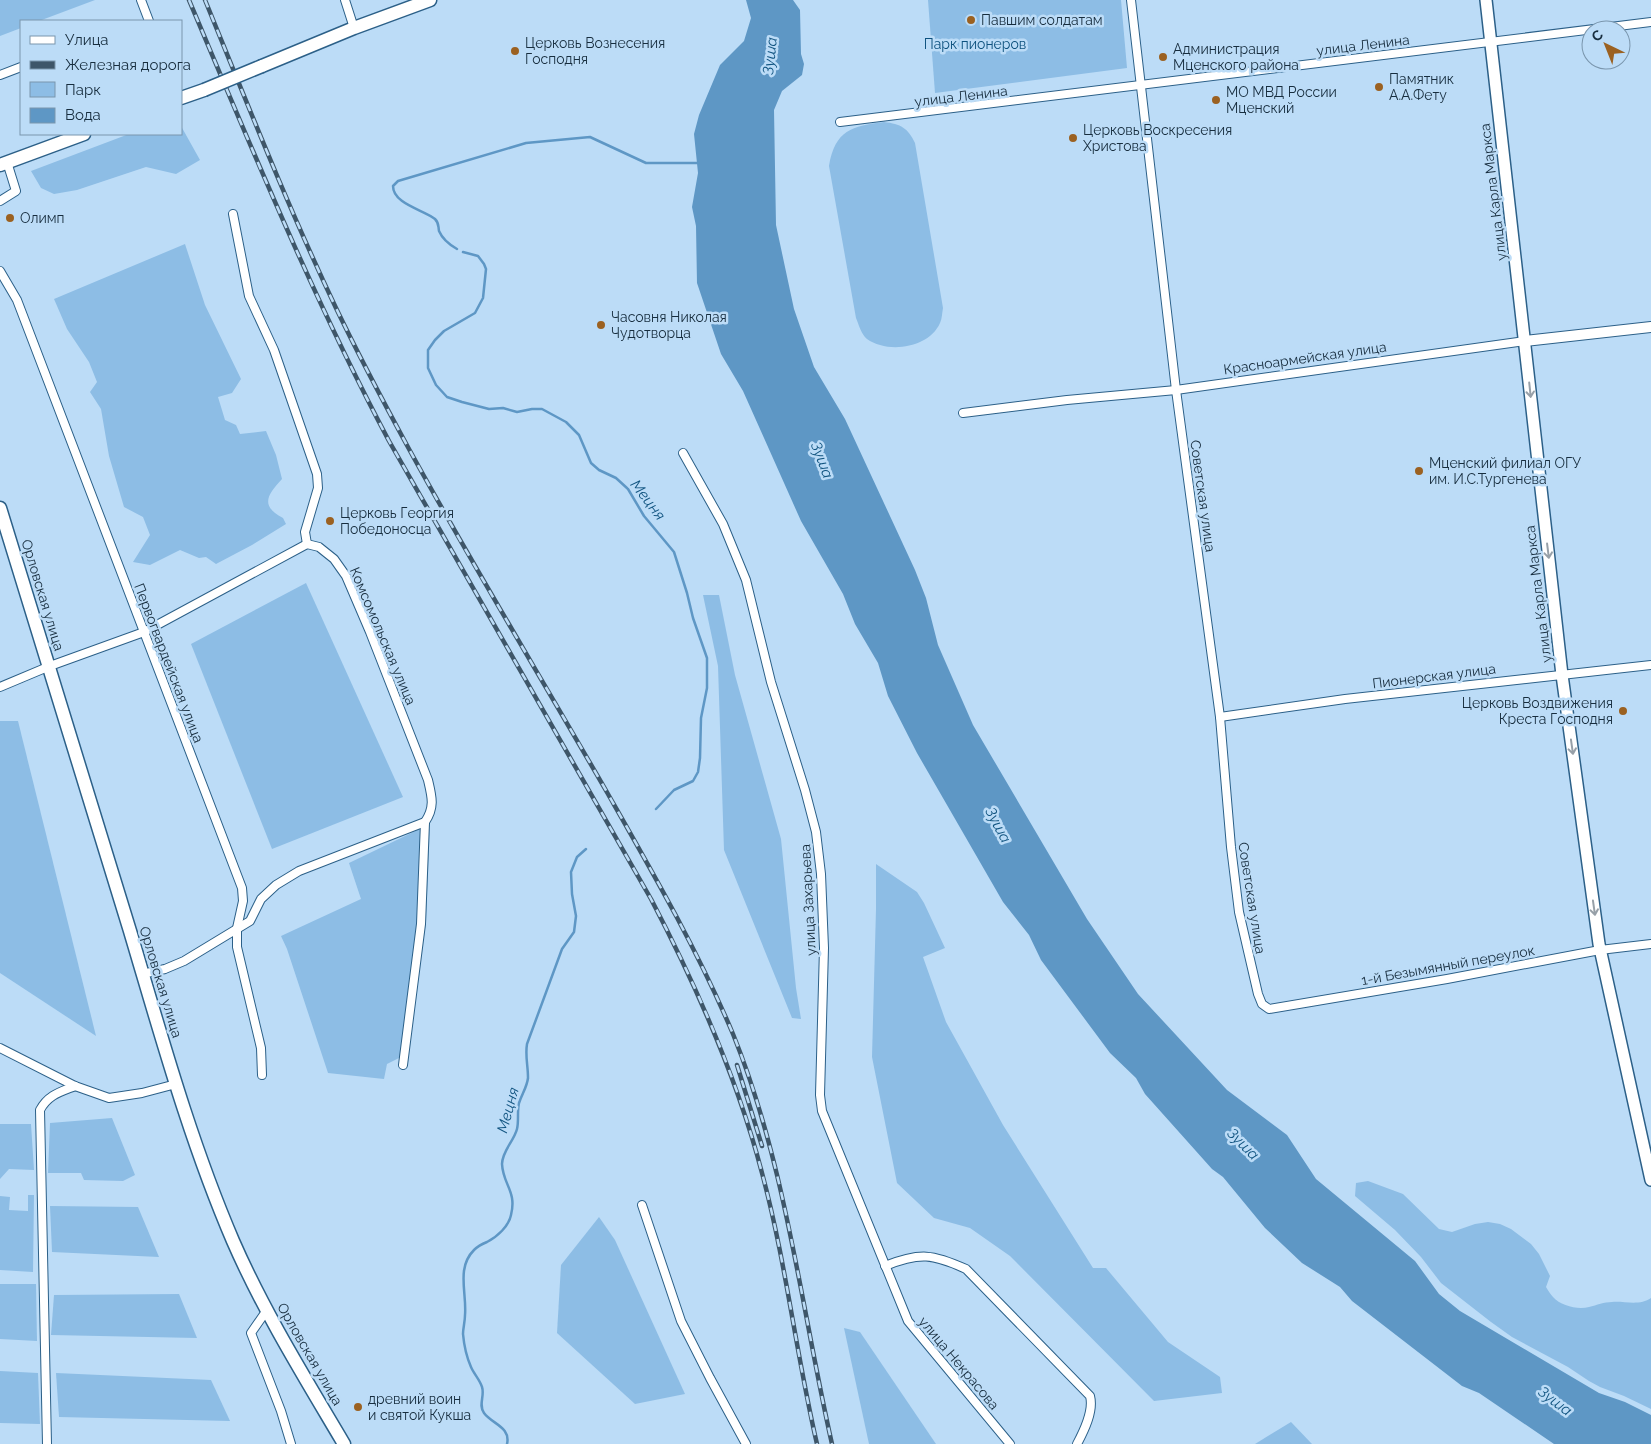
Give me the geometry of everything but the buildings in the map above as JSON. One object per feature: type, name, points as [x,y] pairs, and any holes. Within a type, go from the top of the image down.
[{"type":"main road","points":[[182,98],[354,28],[430,0]]},
{"type":"main road","name":"улица Карла Маркса","points":[[1486,0],[1562,675],[1600,950],[1650,1167],[1651,1180]]},
{"type":"main road","points":[[4,164],[81,135]]},
{"type":"main road","name":"Орловская улица","points":[[0,508],[50,666],[176,1084],[208,1180],[234,1243],[267,1310],[344,1444]]},
{"type":"street","points":[[141,0],[149,20]]},
{"type":"street","points":[[345,0],[354,28]]},
{"type":"street","name":"Советская улица","points":[[1131,0],[1176,390],[1220,717],[1231,847],[1239,912],[1258,994]]},
{"type":"street","name":"улица Ленина","points":[[840,122],[1651,22]]},
{"type":"street","points":[[0,75],[20,68]]},
{"type":"street","points":[[0,201],[16,191],[4,164]]},
{"type":"street","points":[[0,686],[144,632],[306,544],[305,532],[318,488],[317,474],[274,350],[249,296],[233,214]]},
{"type":"street","name":"Первогвардейская улица","points":[[0,271],[17,300],[242,888],[243,901],[237,928],[237,947],[261,1048],[262,1075]]},
{"type":"street","name":"Красноармейская улица","points":[[963,413],[1067,400],[1176,390],[1525,341],[1651,327]]},
{"type":"street","name":"улица Захарьева","points":[[683,453],[723,524],[746,580],[770,682],[805,790],[816,832],[821,874],[824,948],[820,1095],[822,1111],[885,1266]]},
{"type":"street","name":"Комсомольская улица","points":[[306,544],[319,547],[334,559],[346,576],[428,780],[432,799],[431,813],[425,822],[421,924],[402,1064]]},
{"type":"street","name":"Пионерская улица","points":[[1220,717],[1345,699],[1651,665]]},
{"type":"street","points":[[142,974],[165,970],[184,961],[250,920],[261,899],[276,885],[299,871],[425,822]]},
{"type":"street","name":"1-й Безымянный переулок","points":[[1258,994],[1262,1004],[1269,1009],[1447,979],[1600,950],[1651,944]]},
{"type":"street","points":[[0,1048],[75,1086],[109,1098],[142,1093],[176,1084]]},
{"type":"street","points":[[47,1444],[40,1110],[44,1101],[53,1094],[75,1086]]},
{"type":"street","points":[[642,1205],[681,1321],[746,1444]]},
{"type":"street","points":[[885,1266],[904,1259],[923,1256],[944,1259],[966,1270],[1090,1396],[1092,1404],[1083,1434],[1077,1444]]},
{"type":"street","name":"улица Некрасова","points":[[885,1266],[908,1321],[1010,1444]]},
{"type":"street","points":[[267,1310],[251,1333],[281,1411],[290,1444]]},
{"type":"green space","points":[[0,0],[95,0],[42,20],[20,20],[20,28],[0,36]]},
{"type":"green space","name":"Парк пионеров","points":[[928,0],[1121,0],[1127,68],[935,93]]},
{"type":"green space","points":[[884,122],[895,124],[907,130],[915,143],[943,308],[940,323],[927,338],[918,343],[896,347],[876,344],[867,339],[856,318],[829,166],[836,144],[847,132],[863,125]]},
{"type":"green space","points":[[182,128],[200,160],[176,174],[146,167],[77,190],[54,194],[41,188],[31,171],[126,135],[182,135]]},
{"type":"green space","points":[[185,244],[205,305],[241,379],[232,393],[218,397],[225,420],[236,425],[240,434],[266,431],[276,455],[282,479],[270,495],[269,505],[276,514],[283,518],[286,524],[216,564],[206,557],[199,558],[180,550],[150,565],[133,562],[150,535],[143,517],[124,507],[109,456],[101,409],[90,392],[97,382],[89,362],[67,329],[54,299]]},
{"type":"green space","points":[[306,583],[403,797],[272,849],[191,644]]},
{"type":"green space","points":[[703,595],[719,595],[735,675],[781,839],[796,988],[801,1019],[792,1018],[724,850],[718,666]]},
{"type":"green space","points":[[0,721],[18,721],[96,1036],[0,973]]},
{"type":"green space","points":[[430,824],[426,922],[407,1054],[387,1064],[384,1079],[328,1073],[281,936],[361,899],[349,863]]},
{"type":"green space","points":[[876,864],[917,892],[924,903],[945,948],[923,957],[946,1022],[1003,1125],[1093,1268],[1106,1268],[1168,1342],[1220,1377],[1222,1393],[1154,1401],[1010,1256],[970,1228],[934,1218],[897,1183],[872,1057]]},
{"type":"green space","points":[[112,1118],[135,1175],[123,1181],[84,1180],[81,1173],[48,1173],[50,1123]]},
{"type":"green space","points":[[0,1124],[31,1124],[34,1170],[9,1169],[0,1179]]},
{"type":"green space","points":[[1368,1181],[1403,1194],[1439,1229],[1452,1232],[1475,1224],[1488,1222],[1500,1224],[1511,1229],[1531,1244],[1539,1254],[1550,1276],[1546,1287],[1556,1300],[1565,1305],[1585,1308],[1609,1302],[1642,1302],[1651,1298],[1651,1409],[1600,1387],[1568,1367],[1512,1337],[1441,1283],[1421,1257],[1395,1230],[1355,1196],[1356,1183]]},
{"type":"green space","points":[[28,1195],[34,1195],[33,1272],[0,1270],[0,1196],[10,1197],[9,1210],[28,1211]]},
{"type":"green space","points":[[50,1206],[138,1207],[159,1257],[52,1252]]},
{"type":"green space","points":[[599,1217],[615,1240],[685,1394],[635,1404],[557,1333],[561,1265]]},
{"type":"green space","points":[[0,1284],[36,1284],[37,1341],[0,1339]]},
{"type":"green space","points":[[179,1294],[197,1338],[51,1335],[54,1295]]},
{"type":"green space","points":[[844,1328],[860,1332],[936,1444],[869,1444]]},
{"type":"green space","points":[[0,1371],[38,1373],[40,1424],[0,1423]]},
{"type":"green space","points":[[56,1373],[211,1380],[230,1421],[59,1417]]},
{"type":"green space","points":[[1291,1422],[1312,1444],[1255,1444]]},
{"type":"water","name":"Зуша","points":[[746,0],[793,0],[800,10],[801,54],[804,64],[802,75],[782,91],[774,110],[776,225],[794,309],[814,367],[845,419],[915,570],[926,598],[938,645],[973,725],[1087,919],[1138,994],[1227,1090],[1287,1135],[1316,1179],[1415,1261],[1439,1294],[1460,1311],[1599,1393],[1625,1402],[1651,1415],[1651,1444],[1554,1444],[1479,1393],[1462,1386],[1352,1301],[1340,1287],[1302,1263],[1265,1228],[1223,1177],[1212,1169],[1145,1094],[1136,1078],[1110,1053],[1041,960],[1029,935],[1003,902],[917,753],[888,696],[878,663],[855,624],[843,594],[801,521],[743,391],[721,354],[697,283],[696,226],[692,207],[698,173],[694,134],[699,115],[720,65],[744,41],[751,18]]},
{"type":"waterway","name":"Мецня","points":[[457,249],[442,236],[435,219],[403,202],[398,197],[394,192],[393,186],[398,181],[526,143],[590,137],[646,163],[698,163]]},
{"type":"waterway","name":"Мецня","points":[[463,252],[478,256],[484,264],[486,269],[483,298],[475,313],[444,331],[428,350],[428,368],[436,385],[447,397],[462,402],[489,409],[503,408],[517,412],[542,409],[566,422],[579,435],[591,463],[599,470],[616,478],[628,489],[644,516],[674,552],[707,658],[707,688],[701,718],[698,772],[693,781],[674,790],[656,809]]},
{"type":"waterway","name":"Мецня","points":[[507,1444],[504,1430],[487,1417],[482,1410],[482,1387],[471,1367],[466,1351],[463,1334],[465,1318],[465,1265],[474,1250],[498,1234],[510,1219],[512,1200],[503,1171],[503,1159],[517,1129],[519,1103],[526,1087],[528,1073],[527,1044],[562,949],[574,932],[576,916],[571,872],[577,857],[586,849]]},
{"type":"railway","points":[[189,0],[284,223],[361,387],[389,441],[651,899],[700,999],[741,1102],[762,1173],[778,1240],[817,1444]]},
{"type":"railway","points":[[205,0],[301,232],[363,362],[458,536],[658,883],[690,942],[733,1034],[751,1084],[779,1185],[832,1444]]},
{"type":"railway","points":[[737,1065],[762,1146]]},
{"type":"place","name":"Павшим солдатам","points":[[971,20]]},
{"type":"place","name":"Церковь Вознесения Господня","points":[[515,51]]},
{"type":"place","name":"Администрация Мценского района","points":[[1163,57]]},
{"type":"place","name":"Памятник А.А.Фету","points":[[1379,87]]},
{"type":"place","name":"МО МВД России Мценский","points":[[1216,100]]},
{"type":"place","name":"Церковь Воскресения Христова","points":[[1073,138]]},
{"type":"place","name":"Олимп","points":[[10,218]]},
{"type":"place","name":"Часовня Николая Чудотворца","points":[[601,325]]},
{"type":"place","name":"Мценский филиал ОГУ им. И.С.Тургенева","points":[[1419,471]]},
{"type":"place","name":"Церковь Георгия Победоносца","points":[[330,521]]},
{"type":"place","name":"Церковь Воздвижения Креста Господня","points":[[1623,711]]},
{"type":"place","name":"древний воин и святой Кукша","points":[[358,1407]]}]
